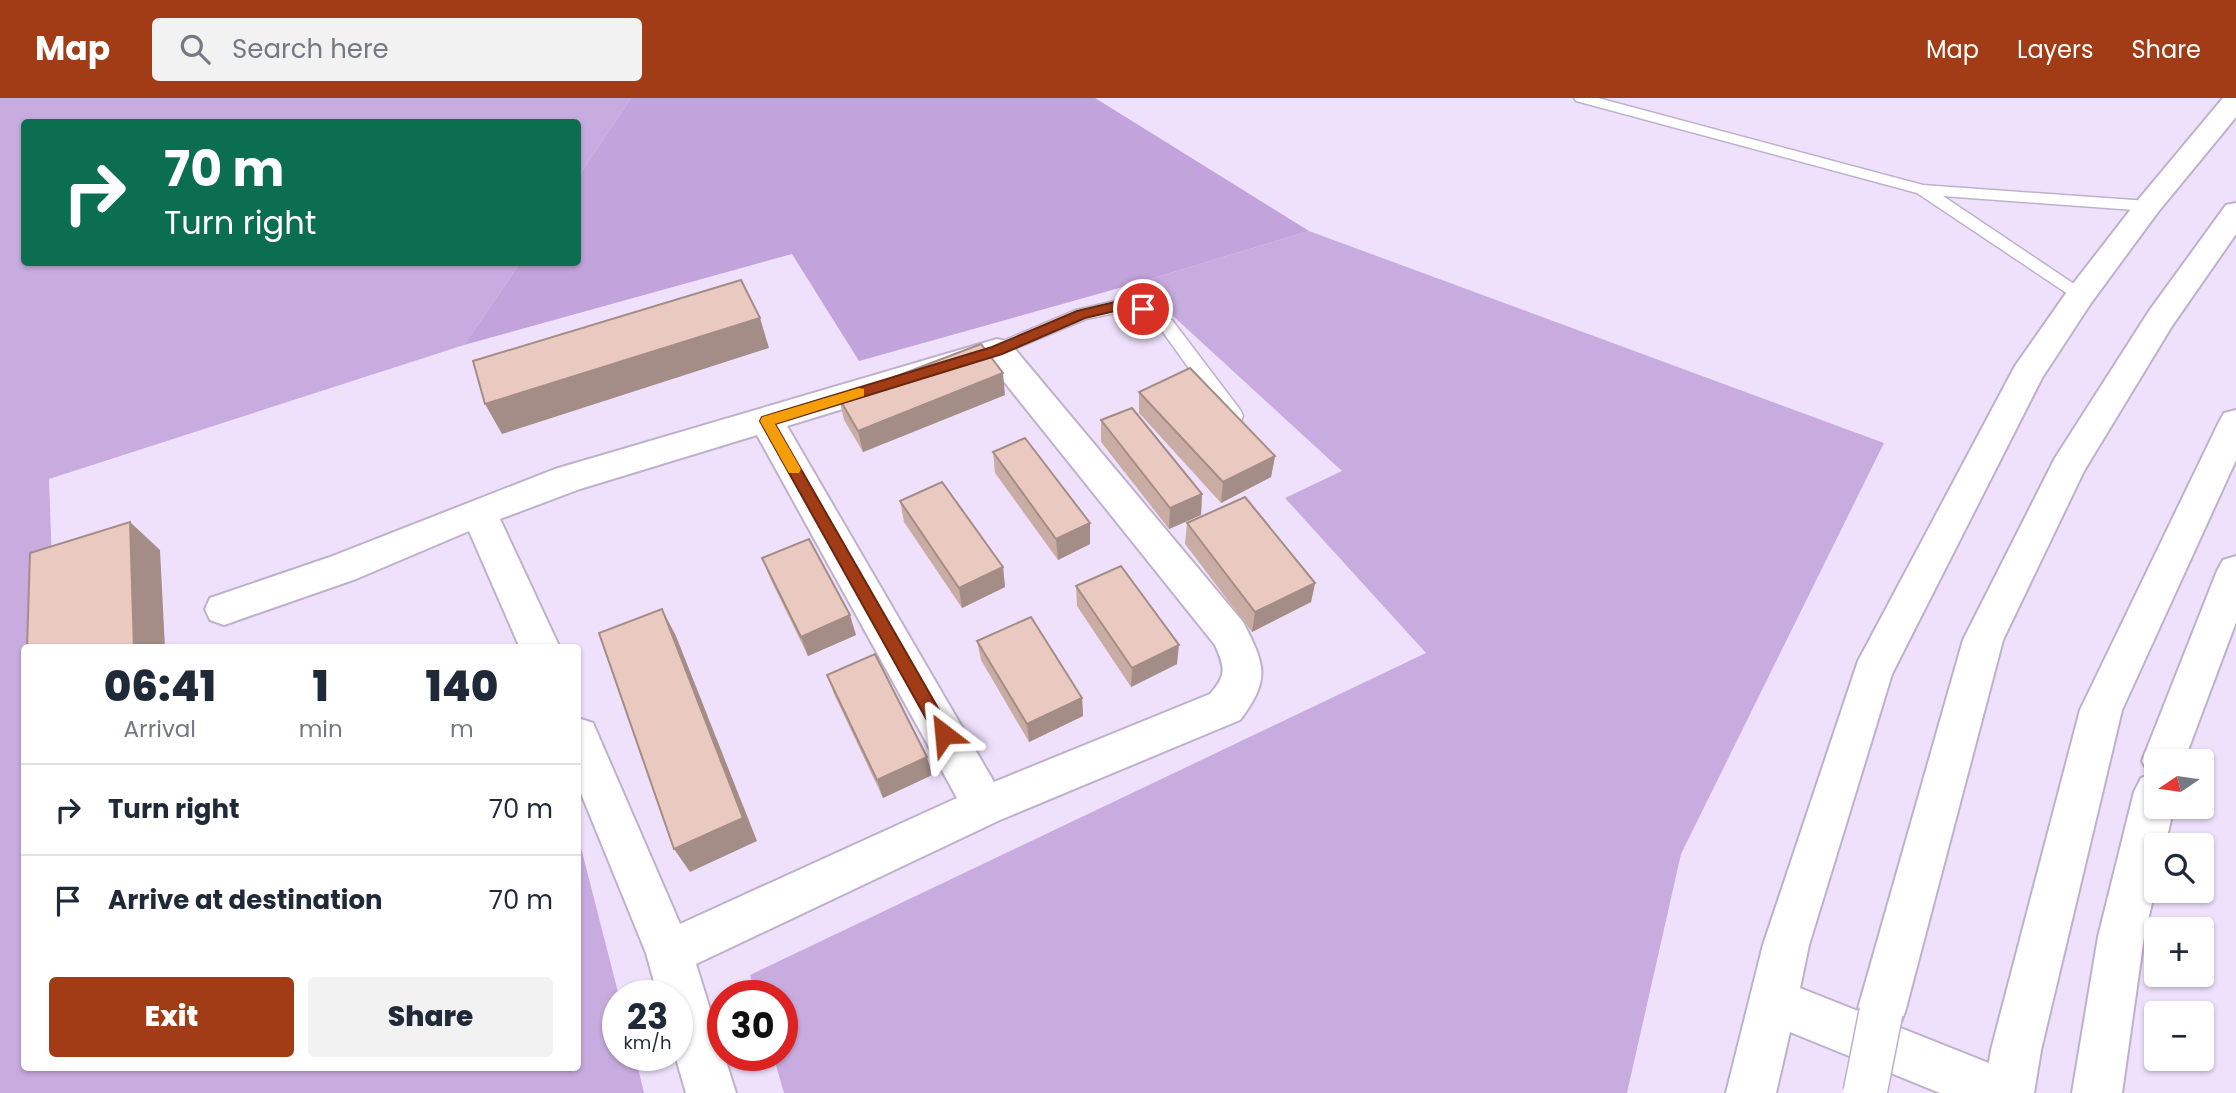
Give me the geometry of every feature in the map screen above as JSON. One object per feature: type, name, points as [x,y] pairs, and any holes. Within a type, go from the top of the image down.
[{"type":"main road","points":[[1751,1093],[1786,945],[1872,673],[2027,374],[2080,296],[2148,206],[2236,100]]},
{"type":"main road","points":[[1865,1093],[1881,1012],[1983,640],[2068,467],[2160,319],[2236,212]]},
{"type":"main road","points":[[224,609],[343,568],[568,479],[997,350],[1229,634],[1244,664],[1241,688],[1225,706],[985,806],[668,953]]},
{"type":"main road","points":[[767,421],[985,806]]},
{"type":"main road","points":[[1773,1001],[2009,1079],[2101,710],[2236,422]]},
{"type":"main road","points":[[479,512],[538,644]]},
{"type":"main road","points":[[2168,749],[2236,571]]},
{"type":"main road","points":[[581,743],[668,953],[711,1093]]},
{"type":"main road","points":[[2097,1093],[2121,937],[2149,819]]},
{"type":"lane","points":[[1581,98],[1923,190],[2148,206]]},
{"type":"lane","points":[[1923,190],[2080,296]]},
{"type":"lane","points":[[997,350],[1082,314],[1115,307],[1143,309],[1166,324],[1234,416]]},
{"type":"shaded area","points":[[0,98],[631,98],[581,173],[581,119],[21,119],[21,266],[518,266],[464,345],[49,479],[55,644],[21,644],[21,1071],[581,1071],[581,848],[615,980],[602,980],[602,1071],[639,1071],[644,1093],[0,1093]]},
{"type":"shaded area","points":[[631,98],[1095,98],[1309,231],[1137,283],[859,361],[792,254],[464,345],[518,266],[581,266],[581,173]]},
{"type":"shaded area","points":[[1309,231],[1884,443],[1681,854],[1627,1093],[784,1093],[778,1071],[798,1071],[798,980],[751,980],[750,975],[1426,653],[1285,498],[1342,471],[1137,283]]},
{"type":"building","points":[[741,280],[760,318],[485,404],[473,361]]},
{"type":"building","points":[[981,344],[1003,373],[858,431],[839,398]]},
{"type":"building","points":[[1190,368],[1275,456],[1223,482],[1139,392]]},
{"type":"building","points":[[1132,408],[1202,494],[1170,508],[1101,420]]},
{"type":"building","points":[[1025,438],[1090,523],[1056,539],[993,452]]},
{"type":"building","points":[[942,482],[1003,567],[959,588],[900,501]]},
{"type":"building","points":[[1245,497],[1315,583],[1255,612],[1187,523]]},
{"type":"building","points":[[130,522],[134,644],[27,644],[30,553]]},
{"type":"building","points":[[809,539],[850,615],[801,637],[762,558]]},
{"type":"building","points":[[1121,566],[1179,645],[1132,668],[1076,586]]},
{"type":"building","points":[[662,609],[743,818],[674,849],[599,633]]},
{"type":"building","points":[[1031,617],[1082,698],[1027,724],[977,641]]},
{"type":"building","points":[[875,654],[927,757],[877,780],[827,675]]},
{"type":"slow traffic","points":[[794,469],[767,421],[859,393]]},
{"type":"route","points":[[944,734],[767,421],[997,350],[1082,314],[1115,307],[1143,309]]}]
